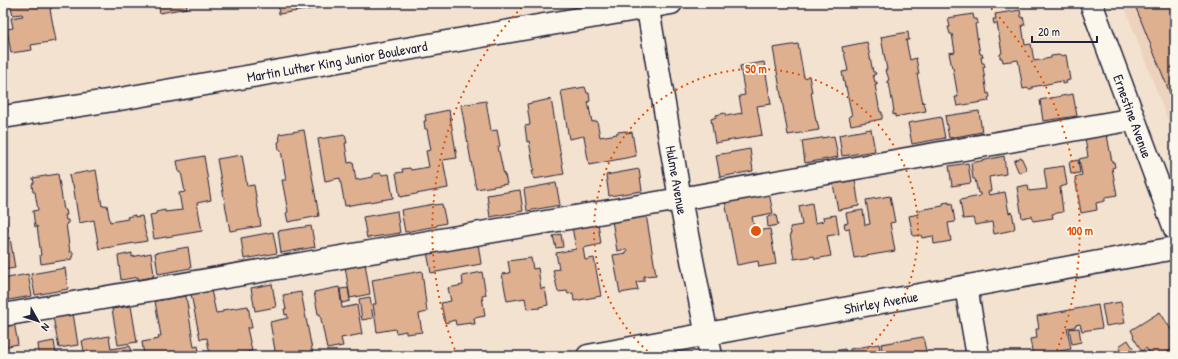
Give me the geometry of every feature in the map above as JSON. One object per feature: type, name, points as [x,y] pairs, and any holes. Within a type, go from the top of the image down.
[{"type":"street","name":"Martin Luther King Junior Boulevard","points":[[3,117],[120,99],[647,5],[671,3]]},
{"type":"street","name":"Ernestine Avenue","points":[[1091,3],[1175,229]]},
{"type":"street","name":"Hulme Avenue","points":[[647,5],[680,199],[711,356]]},
{"type":"street","points":[[3,315],[680,199],[1134,119]]},
{"type":"street","name":"Shirley Avenue","points":[[588,356],[1175,248]]},
{"type":"street","points":[[966,287],[978,356]]},
{"type":"shaded area","points":[[1123,3],[1175,3],[1175,139]]},
{"type":"building","points":[[10,3],[51,3],[52,8],[50,9],[56,41],[31,45],[32,50],[11,53],[7,29],[13,28],[11,18],[23,16],[22,14],[13,15]]},
{"type":"building","points":[[158,3],[186,3],[187,8],[160,13]]},
{"type":"building","points":[[278,3],[317,3],[318,8],[279,14]]},
{"type":"building","points":[[1134,3],[1175,3],[1175,106]]},
{"type":"building","points":[[1020,10],[1021,17],[1023,17],[1025,25],[1022,25],[1025,45],[1031,44],[1034,61],[1051,58],[1051,56],[1066,55],[1070,80],[1066,81],[1067,83],[1062,84],[1062,81],[1032,87],[1032,89],[1023,89],[1018,60],[1003,62],[1002,58],[1000,58],[1000,54],[1002,53],[997,23],[994,24],[993,19],[996,19],[995,14]]},
{"type":"building","points":[[973,14],[974,19],[977,19],[978,23],[975,24],[980,54],[982,54],[983,57],[981,57],[982,63],[984,63],[985,67],[983,67],[987,94],[989,93],[990,97],[988,98],[989,101],[957,106],[955,97],[958,97],[949,53],[955,52],[952,34],[950,34],[948,27],[950,27],[948,18]]},
{"type":"building","points":[[908,32],[909,40],[906,40],[910,60],[916,58],[919,74],[917,74],[926,111],[895,117],[895,114],[893,115],[894,111],[889,83],[887,81],[889,80],[885,70],[887,70],[881,37]]},
{"type":"building","points":[[867,42],[873,72],[876,74],[873,75],[875,82],[877,82],[877,85],[875,85],[880,112],[882,112],[882,119],[851,125],[849,116],[852,116],[842,72],[848,71],[842,47]]},
{"type":"building","points":[[798,44],[804,78],[809,76],[816,121],[819,130],[788,135],[773,48]]},
{"type":"building","points":[[764,62],[771,104],[757,106],[762,135],[715,143],[711,119],[716,117],[716,115],[725,113],[726,116],[742,113],[739,96],[745,95],[740,66]]},
{"type":"building","points":[[585,87],[587,93],[589,93],[590,101],[588,102],[592,122],[597,121],[600,137],[617,134],[617,132],[632,132],[636,156],[589,165],[584,136],[569,139],[561,91]]},
{"type":"building","points":[[1073,94],[1077,116],[1043,121],[1040,100]]},
{"type":"building","points":[[551,99],[564,174],[534,179],[532,170],[534,170],[529,141],[527,142],[525,126],[530,125],[527,104]]},
{"type":"building","points":[[486,101],[491,131],[497,130],[500,146],[498,147],[507,184],[476,189],[461,105]]},
{"type":"building","points":[[449,110],[457,158],[443,160],[448,188],[400,197],[396,173],[403,172],[402,169],[410,168],[411,170],[429,167],[426,151],[431,150],[427,129],[425,129],[425,115]]},
{"type":"building","points":[[979,111],[982,132],[949,138],[945,116]]},
{"type":"building","points":[[941,117],[945,138],[912,144],[908,123]]},
{"type":"building","points":[[871,129],[875,151],[842,156],[839,135]]},
{"type":"building","points":[[304,130],[319,216],[288,222],[286,213],[288,212],[282,180],[286,180],[281,150],[279,150],[279,134]]},
{"type":"building","points":[[345,135],[348,163],[353,162],[356,180],[373,177],[373,174],[389,174],[393,198],[345,206],[340,178],[325,181],[318,139]]},
{"type":"building","points":[[1107,135],[1112,162],[1114,162],[1115,167],[1112,168],[1117,195],[1105,197],[1105,201],[1096,203],[1097,210],[1081,213],[1075,177],[1082,175],[1079,159],[1088,157],[1085,138]]},
{"type":"building","points":[[834,136],[838,157],[805,163],[802,141]]},
{"type":"building","points":[[750,149],[753,171],[720,177],[716,155]]},
{"type":"building","points":[[242,155],[247,186],[254,185],[261,226],[230,231],[217,159]]},
{"type":"building","points":[[204,156],[211,200],[197,203],[202,231],[154,239],[150,215],[165,210],[165,212],[182,210],[179,193],[185,192],[177,161]]},
{"type":"building","points":[[1004,156],[1006,174],[989,177],[991,191],[988,192],[989,195],[1005,192],[1009,213],[1012,212],[1015,228],[1013,230],[994,234],[992,222],[975,225],[973,218],[963,219],[960,200],[980,196],[975,179],[973,179],[971,163]]},
{"type":"building","points":[[1021,157],[1027,170],[1019,173],[1014,161]]},
{"type":"building","points":[[1078,160],[1080,173],[1071,174],[1069,162]]},
{"type":"building","points":[[968,163],[971,183],[952,186],[949,166]]},
{"type":"building","points":[[1064,166],[1067,185],[1060,187],[1063,212],[1052,214],[1053,218],[1033,221],[1032,216],[1022,218],[1017,187],[1028,185],[1029,191],[1047,189],[1044,169]]},
{"type":"building","points":[[639,169],[642,191],[609,196],[606,175]]},
{"type":"building","points":[[96,170],[102,206],[107,205],[110,222],[128,219],[127,217],[135,215],[135,217],[142,216],[147,241],[99,249],[94,220],[79,223],[73,184],[71,184],[69,175]]},
{"type":"building","points":[[58,174],[64,210],[66,210],[67,215],[65,215],[66,220],[68,220],[68,223],[66,224],[70,252],[73,252],[73,256],[72,259],[41,264],[37,226],[35,227],[33,211],[38,210],[35,192],[33,192],[33,178]]},
{"type":"building","points":[[855,180],[859,206],[838,210],[833,184]]},
{"type":"building","points":[[556,183],[560,205],[527,211],[524,189]]},
{"type":"building","points":[[520,190],[523,211],[490,217],[487,195]]},
{"type":"building","points":[[769,193],[773,213],[752,217],[755,231],[770,229],[776,264],[759,267],[758,261],[737,265],[725,201]]},
{"type":"building","points":[[890,196],[895,222],[890,223],[895,251],[854,258],[849,228],[845,229],[844,224],[848,223],[846,213],[863,210],[865,225],[870,224],[866,200]]},
{"type":"building","points":[[949,202],[949,204],[952,203],[955,222],[948,223],[951,241],[934,244],[933,236],[922,238],[921,235],[913,236],[909,216],[919,214],[918,210],[943,206],[943,203]]},
{"type":"building","points":[[812,203],[815,223],[824,221],[823,217],[836,215],[839,234],[827,236],[831,256],[815,259],[814,256],[794,259],[790,227],[802,225],[799,206]]},
{"type":"building","points":[[442,204],[446,223],[405,232],[401,210]]},
{"type":"building","points":[[397,211],[400,233],[367,238],[363,217]]},
{"type":"building","points":[[646,214],[656,275],[644,276],[644,281],[636,282],[638,290],[620,293],[613,255],[627,253],[626,249],[617,251],[612,220]]},
{"type":"building","points":[[3,215],[5,215],[8,231],[6,231],[7,238],[10,238],[15,268],[3,270]]},
{"type":"building","points":[[776,215],[778,225],[768,227],[767,217]]},
{"type":"building","points":[[598,223],[601,244],[583,248],[585,260],[594,258],[601,296],[574,301],[573,293],[568,294],[567,291],[558,292],[553,270],[559,269],[556,253],[576,249],[572,227]]},
{"type":"building","points":[[311,226],[315,247],[281,253],[278,231]]},
{"type":"building","points":[[273,232],[277,253],[244,259],[241,238]]},
{"type":"building","points":[[561,234],[563,247],[556,248],[553,236]]},
{"type":"building","points":[[478,243],[481,264],[431,273],[427,252]]},
{"type":"building","points":[[188,247],[191,268],[158,274],[155,253]]},
{"type":"building","points":[[132,253],[132,257],[151,253],[153,277],[139,280],[138,277],[121,280],[118,256]]},
{"type":"building","points":[[531,258],[533,269],[538,268],[541,289],[545,288],[548,305],[539,307],[540,308],[527,309],[525,298],[507,301],[502,274],[510,273],[508,261]]},
{"type":"building","points":[[365,263],[370,294],[350,298],[345,266]]},
{"type":"building","points":[[65,268],[68,289],[35,295],[31,274]]},
{"type":"building","points":[[422,271],[427,312],[419,314],[422,332],[406,334],[406,331],[396,333],[395,329],[377,332],[373,304],[376,304],[372,280]]},
{"type":"building","points":[[482,272],[486,295],[482,296],[485,316],[474,318],[475,324],[471,323],[456,325],[455,320],[445,323],[441,303],[451,301],[448,288],[463,285],[462,276]]},
{"type":"building","points":[[28,274],[32,296],[3,301],[3,279]]},
{"type":"building","points":[[272,284],[276,307],[255,311],[251,288]]},
{"type":"building","points":[[339,287],[342,308],[357,305],[362,334],[341,338],[343,346],[327,349],[314,292]]},
{"type":"building","points":[[348,288],[350,301],[342,303],[340,289]]},
{"type":"building","points":[[211,290],[216,313],[223,312],[223,310],[248,306],[252,328],[247,328],[252,351],[241,354],[241,356],[210,356],[207,338],[200,339],[191,294]]},
{"type":"building","points":[[301,292],[313,355],[298,356],[297,354],[276,356],[270,322],[288,318],[287,314],[285,315],[284,309],[286,309],[283,295]]},
{"type":"building","points":[[186,296],[194,347],[198,346],[200,356],[144,356],[142,342],[159,339],[158,336],[161,336],[155,301]]},
{"type":"building","points":[[370,297],[373,318],[362,320],[359,299]]},
{"type":"building","points":[[1121,302],[1125,323],[1106,326],[1102,305]]},
{"type":"building","points":[[1098,305],[1102,328],[1082,331],[1080,324],[1075,325],[1075,327],[1067,328],[1071,349],[1033,356],[1030,339],[1037,338],[1036,329],[1039,329],[1037,316]]},
{"type":"building","points":[[131,306],[137,342],[118,345],[112,309]]},
{"type":"building","points":[[1160,312],[1172,331],[1175,329],[1175,347],[1162,356],[1152,356],[1146,348],[1142,351],[1133,337],[1134,336],[1131,330]]},
{"type":"building","points":[[73,313],[78,345],[59,348],[53,317]]},
{"type":"building","points":[[14,322],[18,344],[3,347],[3,324]]},
{"type":"building","points":[[1079,328],[1081,342],[1072,344],[1069,329]]},
{"type":"building","points":[[109,336],[111,349],[130,346],[131,356],[85,356],[82,341]]},
{"type":"building","points":[[923,337],[927,356],[883,356],[881,344]]},
{"type":"building","points":[[1128,340],[1133,348],[1123,354],[1119,346]]},
{"type":"building","points":[[54,341],[56,354],[61,353],[61,356],[25,356],[39,354],[38,344]]},
{"type":"building","points":[[879,344],[881,356],[851,356],[850,349]]},
{"type":"building","points":[[845,349],[846,356],[818,356],[817,354]]}]
